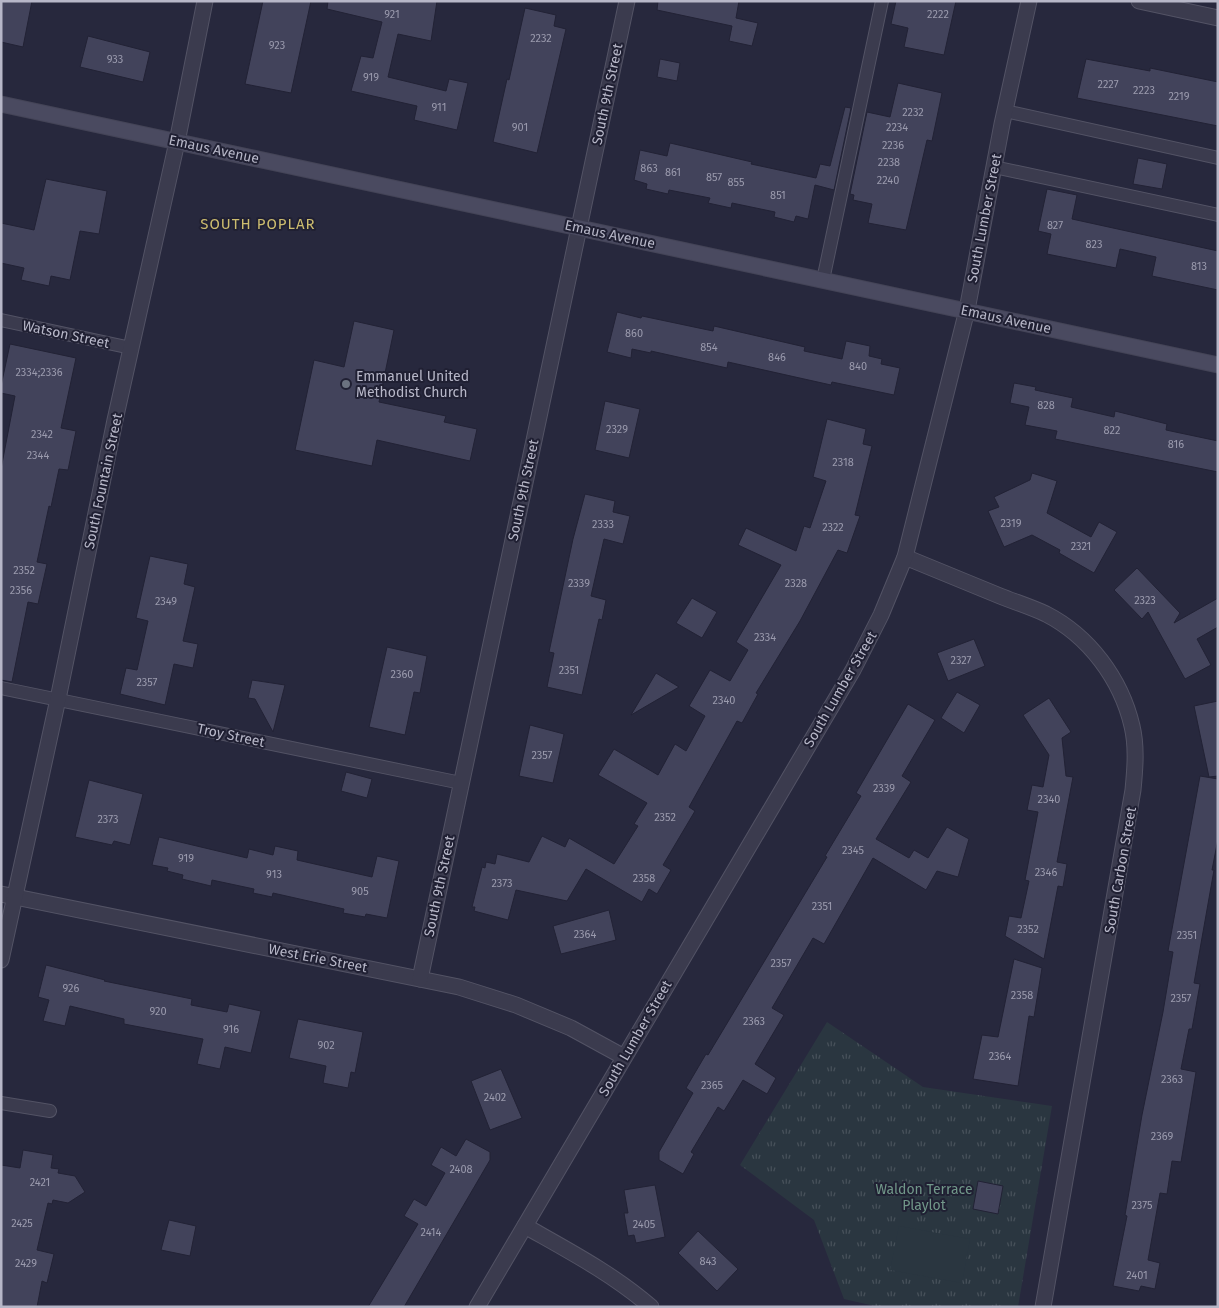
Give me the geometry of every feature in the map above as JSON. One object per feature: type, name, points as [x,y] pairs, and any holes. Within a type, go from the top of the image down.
[{"type":"main road","name":"Emaus Avenue","points":[[1,104],[1218,365]]},
{"type":"street","name":"South Fountain Street","points":[[1,960],[8,895],[58,699],[206,1]]},
{"type":"street","name":"South 9th Street","points":[[420,979],[627,1]]},
{"type":"street","name":"South Lumber Street","points":[[477,1307],[853,670],[882,615],[905,558],[967,310],[1005,111],[1029,1]]},
{"type":"street","points":[[1139,1],[1218,18]]},
{"type":"street","name":"South Carbon Street","points":[[905,558],[1046,614],[1071,630],[1092,650],[1110,673],[1123,699],[1132,727],[1136,761],[1133,790],[1043,1307]]},
{"type":"street","name":"West Erie Street","points":[[8,895],[459,987],[516,1005],[571,1028],[624,1057]]},
{"type":"street","points":[[525,1226],[629,1288],[651,1307]]},
{"type":"lane","points":[[823,280],[882,1]]},
{"type":"lane","points":[[1005,111],[1218,158]]},
{"type":"lane","points":[[994,167],[1218,216]]},
{"type":"lane","name":"Watson Street","points":[[1,320],[131,348]]},
{"type":"lane","name":"Troy Street","points":[[1,688],[461,783]]},
{"type":"lane","points":[[1,1103],[50,1112]]},
{"type":"green space","name":"Waldon Terrace Playlot","points":[[827,1022],[923,1087],[1052,1106],[1018,1307],[879,1307],[844,1299],[814,1220],[740,1165]]},
{"type":"green space","points":[[899,1226],[970,1239],[962,1283],[890,1270]]},
{"type":"building","points":[[1,1],[32,1],[23,47],[1,42]]},
{"type":"building","points":[[263,1],[311,1],[291,93],[245,84]]},
{"type":"building","points":[[328,1],[437,1],[431,41],[398,34],[388,77],[446,91],[449,79],[468,83],[457,130],[414,120],[417,106],[351,91],[361,56],[373,58],[382,22],[327,9]]},
{"type":"building","points":[[658,1],[739,1],[736,18],[758,23],[752,46],[729,41],[732,26],[657,10]]},
{"type":"building","points":[[896,1],[956,1],[944,55],[904,47],[908,28],[891,24]]},
{"type":"building","points":[[525,8],[556,15],[554,26],[566,29],[537,153],[493,142]]},
{"type":"building","points":[[88,36],[150,52],[143,82],[80,67]]},
{"type":"building","points":[[660,59],[680,63],[677,81],[657,77]]},
{"type":"building","points":[[1086,59],[1150,71],[1150,68],[1218,82],[1218,126],[1077,98]]},
{"type":"building","points":[[898,83],[942,93],[932,141],[927,140],[906,230],[868,223],[872,204],[853,200],[854,195],[850,194],[867,112],[890,117]]},
{"type":"building","points":[[845,107],[851,108],[834,190],[815,185],[808,219],[796,216],[794,222],[774,217],[775,212],[732,203],[731,208],[708,203],[710,198],[669,190],[668,194],[646,189],[647,184],[634,180],[640,150],[667,156],[670,143],[752,162],[751,164],[816,178],[820,164],[830,166]]},
{"type":"building","points":[[1138,158],[1167,164],[1162,189],[1133,184]]},
{"type":"building","points":[[46,179],[107,191],[99,234],[80,231],[70,280],[51,276],[49,286],[21,280],[24,268],[1,263],[1,223],[34,230]]},
{"type":"building","points":[[1047,189],[1077,195],[1072,219],[1218,251],[1218,290],[1152,276],[1156,257],[1120,249],[1116,268],[1047,254],[1051,234],[1038,231]]},
{"type":"building","points":[[617,312],[713,331],[714,326],[805,347],[804,351],[842,359],[846,341],[870,346],[869,356],[882,359],[881,364],[900,368],[894,395],[832,382],[831,385],[728,362],[727,368],[651,351],[651,353],[632,349],[631,358],[607,352]]},
{"type":"building","name":"Emmanuel United Methodist Church","points":[[354,321],[394,330],[379,402],[446,416],[444,422],[477,429],[470,461],[377,440],[372,466],[295,450],[314,360],[344,367]]},
{"type":"building","points":[[10,344],[76,358],[61,428],[76,431],[68,470],[59,469],[51,507],[49,506],[37,562],[47,564],[38,604],[28,602],[12,682],[1,680],[1,469],[15,396],[1,393],[1,386]]},
{"type":"building","points":[[1014,383],[1036,387],[1035,390],[1073,398],[1071,407],[1114,417],[1115,411],[1167,424],[1166,430],[1218,441],[1218,472],[1055,439],[1057,431],[1025,425],[1029,407],[1010,403]]},
{"type":"building","points":[[605,401],[640,409],[629,458],[595,450]]},
{"type":"building","points":[[827,419],[866,429],[863,444],[872,446],[855,515],[860,516],[847,553],[838,550],[800,621],[756,693],[758,694],[742,723],[737,721],[689,807],[695,811],[663,865],[671,870],[657,894],[649,889],[642,902],[586,869],[567,901],[516,890],[508,920],[474,911],[475,907],[472,907],[482,867],[485,868],[486,862],[495,864],[497,854],[529,862],[542,836],[565,847],[569,838],[614,864],[638,826],[634,824],[647,803],[598,775],[614,749],[658,775],[675,744],[686,751],[705,716],[689,706],[710,670],[730,681],[748,650],[736,642],[781,565],[738,545],[746,528],[796,551],[804,526],[810,528],[826,481],[813,477]]},
{"type":"building","points":[[1032,473],[1057,481],[1047,513],[1091,537],[1099,522],[1117,532],[1094,573],[1059,553],[1060,550],[1032,535],[1004,547],[988,511],[999,507],[994,497],[1030,480]]},
{"type":"building","points":[[585,494],[615,501],[613,512],[630,516],[623,544],[604,539],[591,596],[606,600],[602,620],[599,619],[582,695],[547,687],[554,653],[549,652],[573,539]]},
{"type":"building","points":[[150,556],[188,564],[184,584],[195,587],[183,641],[198,644],[193,668],[174,664],[165,705],[120,694],[126,668],[137,670],[148,621],[136,618]]},
{"type":"building","points":[[1137,568],[1180,613],[1174,623],[1218,598],[1218,627],[1197,639],[1211,665],[1185,679],[1148,612],[1142,619],[1114,590]]},
{"type":"building","points":[[692,598],[717,612],[702,638],[676,623]]},
{"type":"building","points":[[974,639],[985,666],[948,681],[937,653]]},
{"type":"building","points":[[387,647],[427,656],[420,693],[414,692],[405,735],[369,727]]},
{"type":"building","points":[[656,673],[679,687],[631,715]]},
{"type":"building","points":[[252,680],[285,685],[273,732],[255,699],[248,698]]},
{"type":"building","points":[[957,692],[980,705],[964,733],[941,718]]},
{"type":"building","points":[[1049,698],[1071,732],[1062,738],[1066,776],[1073,777],[1057,862],[1067,864],[1063,887],[1058,886],[1044,959],[1005,936],[1009,916],[1021,918],[1029,881],[1025,880],[1038,812],[1027,810],[1032,785],[1043,787],[1049,755],[1023,715]]},
{"type":"building","points":[[1218,701],[1218,776],[1209,777],[1194,706]]},
{"type":"building","points":[[908,704],[935,720],[902,776],[911,782],[876,839],[909,858],[914,850],[928,858],[947,827],[969,839],[958,877],[937,871],[926,890],[873,858],[824,944],[813,938],[772,1008],[784,1015],[755,1064],[776,1078],[767,1094],[743,1080],[724,1111],[718,1107],[691,1152],[694,1154],[683,1174],[659,1160],[659,1152],[693,1093],[686,1088],[706,1054],[708,1055],[827,857],[825,856],[861,796],[856,793]]},
{"type":"building","points":[[530,725],[564,734],[553,783],[519,776]]},
{"type":"building","points":[[346,772],[372,779],[367,798],[341,791]]},
{"type":"building","points":[[1200,776],[1218,779],[1218,839],[1194,983],[1200,984],[1192,1029],[1189,1029],[1181,1069],[1196,1072],[1181,1162],[1172,1161],[1167,1194],[1160,1193],[1148,1260],[1160,1263],[1155,1289],[1141,1286],[1139,1291],[1113,1286],[1127,1216],[1125,1215],[1142,1115],[1163,1012],[1173,952],[1168,951]]},
{"type":"building","points":[[89,780],[143,794],[130,845],[114,841],[112,845],[75,837]]},
{"type":"building","points":[[159,837],[247,858],[249,849],[273,855],[275,846],[298,851],[297,860],[372,877],[377,856],[399,861],[387,918],[366,914],[365,917],[343,913],[344,909],[273,893],[272,897],[253,893],[254,889],[212,880],[211,886],[182,879],[183,875],[167,871],[168,868],[152,865]]},
{"type":"building","points":[[609,910],[616,940],[561,954],[553,926]]},
{"type":"building","points":[[1014,959],[1042,968],[1034,1017],[1029,1016],[1018,1086],[973,1079],[982,1035],[998,1037]]},
{"type":"building","points":[[46,965],[104,981],[192,999],[191,1005],[227,1012],[229,1004],[261,1011],[251,1053],[225,1047],[220,1069],[197,1064],[203,1039],[124,1024],[124,1019],[70,1006],[65,1026],[43,1021],[49,1000],[38,997]]},
{"type":"building","points":[[298,1019],[363,1032],[355,1073],[351,1072],[348,1088],[323,1083],[326,1066],[289,1058]]},
{"type":"building","points":[[501,1069],[522,1118],[490,1130],[471,1081]]},
{"type":"building","points":[[466,1139],[490,1152],[490,1160],[404,1307],[368,1307],[418,1224],[404,1216],[414,1199],[426,1206],[445,1173],[431,1165],[441,1147],[456,1156]]},
{"type":"building","points":[[23,1150],[53,1155],[51,1168],[59,1169],[58,1173],[75,1176],[85,1192],[68,1203],[53,1200],[52,1204],[48,1203],[37,1250],[54,1254],[47,1283],[42,1281],[37,1307],[1,1307],[1,1165],[20,1168]]},
{"type":"building","points":[[978,1181],[1003,1186],[998,1214],[973,1209]]},
{"type":"building","points":[[655,1185],[665,1237],[636,1243],[634,1235],[628,1236],[624,1213],[628,1213],[624,1190]]},
{"type":"building","points":[[169,1220],[196,1226],[190,1256],[161,1250]]},
{"type":"building","points":[[698,1231],[738,1269],[717,1291],[678,1253]]},
{"type":"place","name":"Emmanuel United Methodist Church","points":[[346,384]]},
{"type":"district","name":"SOUTH POPLAR","points":[[258,224]]}]
